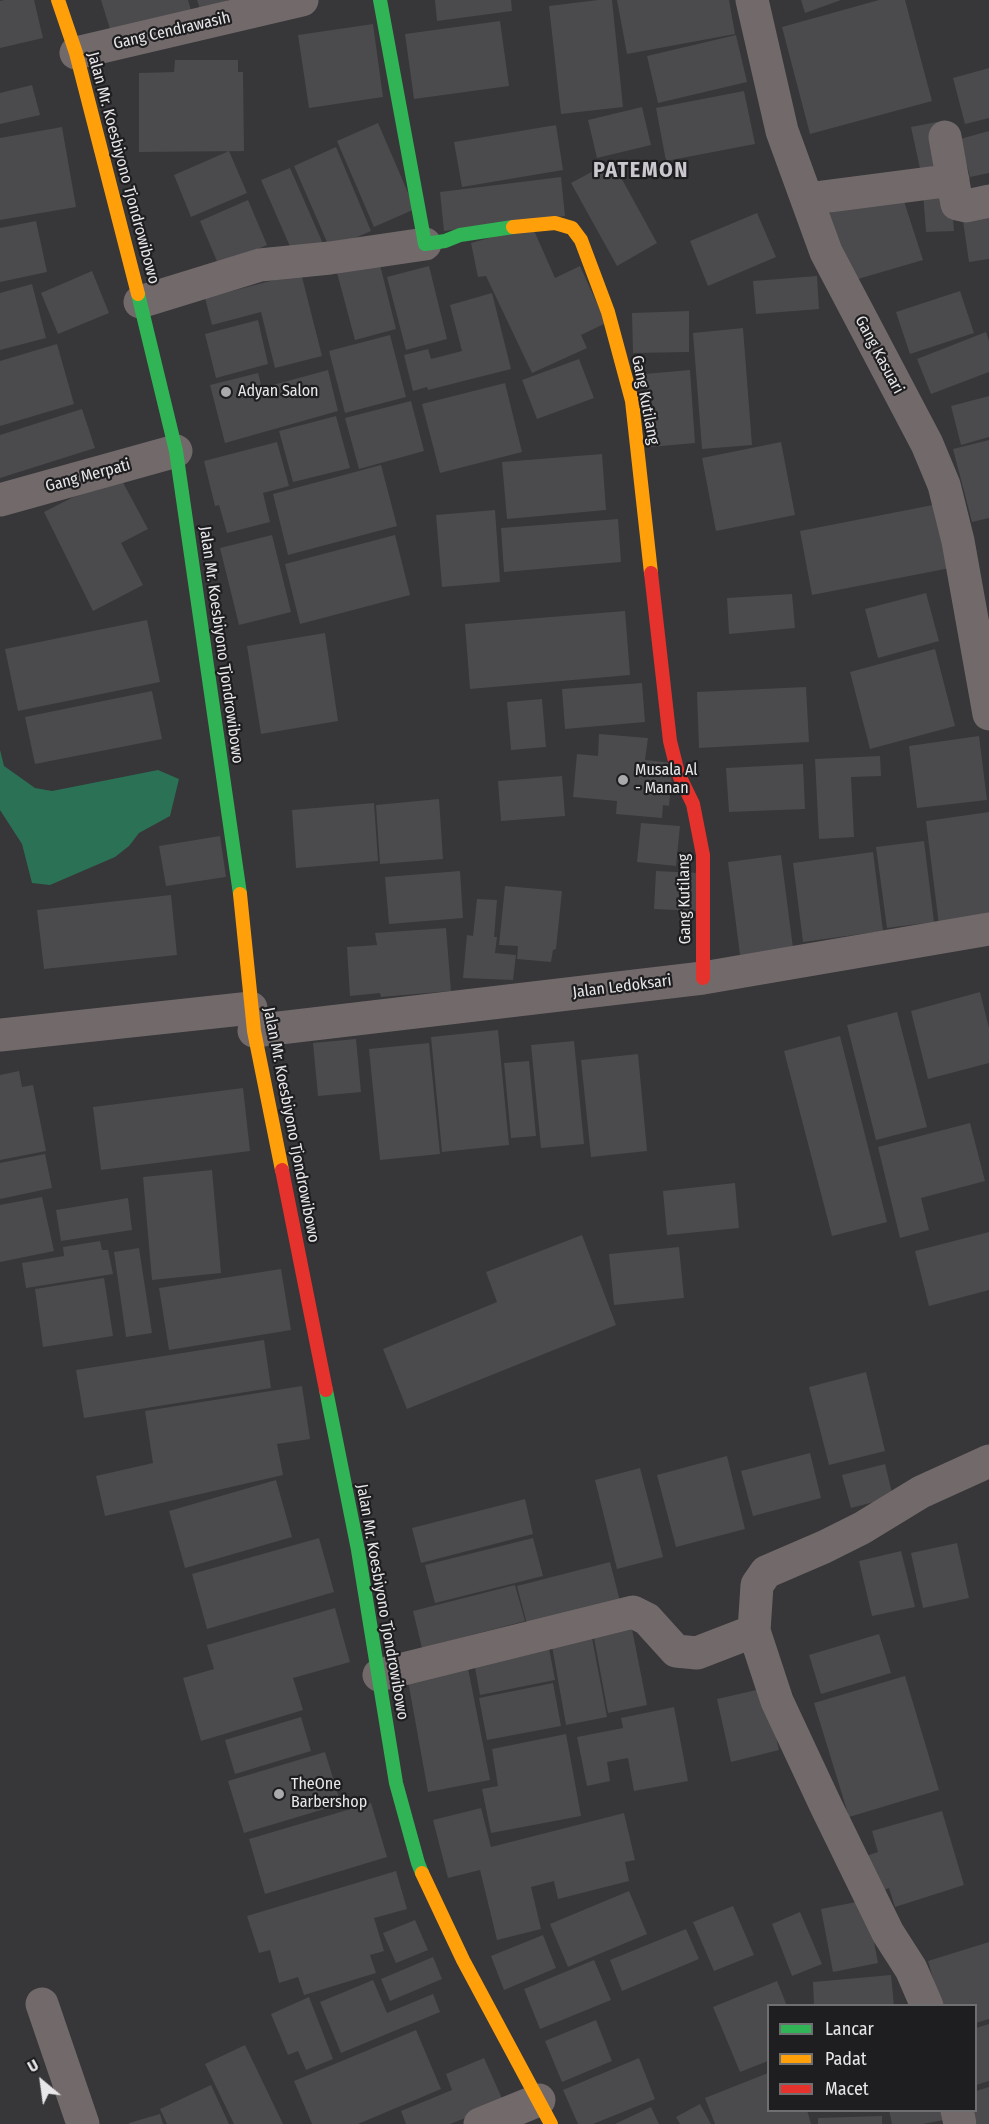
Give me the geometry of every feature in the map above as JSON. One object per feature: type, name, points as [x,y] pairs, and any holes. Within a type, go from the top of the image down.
[{"type":"main road","name":"Jalan Mr. Koesbiyono Tjondrowibowo","points":[[58,0],[76,53],[176,452],[238,870],[252,1019],[358,1551],[396,1783],[418,1863],[463,1960],[545,2112]]},
{"type":"main road","points":[[380,0],[425,244]]},
{"type":"main road","name":"Gang Kutilang","points":[[425,244],[445,241],[460,235],[524,225],[555,223],[572,228],[581,240],[608,312],[632,401],[670,741],[678,773],[693,804],[703,855],[703,978]]},
{"type":"street","name":"Gang Cendrawasih","points":[[76,53],[302,0]]},
{"type":"street","name":"Gang Kasuari","points":[[752,0],[782,131],[826,252],[927,444],[944,485],[958,541],[989,714]]},
{"type":"street","points":[[945,137],[957,204],[961,206],[989,201]]},
{"type":"street","points":[[807,200],[953,180]]},
{"type":"street","points":[[140,302],[260,265],[330,258],[425,244]]},
{"type":"street","name":"Gang Merpati","points":[[0,500],[176,452]]},
{"type":"street","name":"Jalan Ledoksari","points":[[0,1035],[252,1019],[703,978],[989,929]]},
{"type":"street","points":[[926,2004],[911,1970],[888,1933],[777,1701],[754,1631],[757,1585],[766,1572],[824,1547],[862,1528],[921,1492],[989,1461]]},
{"type":"street","points":[[378,1675],[633,1612],[647,1619],[676,1651],[697,1653],[754,1631]]},
{"type":"street","points":[[42,2004],[83,2124]]},
{"type":"street","points":[[480,2124],[545,2112]]},
{"type":"green space","points":[[0,750],[4,766],[35,788],[52,791],[158,770],[179,779],[170,816],[139,833],[129,846],[115,857],[50,885],[32,883],[22,844],[0,810]]},
{"type":"building","points":[[34,0],[43,38],[0,48],[0,1]]},
{"type":"building","points":[[101,0],[188,0],[193,17],[114,42]]},
{"type":"building","points":[[197,0],[227,0],[227,1],[200,9]]},
{"type":"building","points":[[435,0],[511,0],[512,11],[437,21]]},
{"type":"building","points":[[612,0],[623,107],[561,114],[549,6]]},
{"type":"building","points":[[617,0],[729,0],[735,34],[627,54]]},
{"type":"building","points":[[801,0],[841,0],[805,13]]},
{"type":"building","points":[[879,0],[905,0],[932,101],[810,134],[782,27]]},
{"type":"building","points":[[500,21],[509,86],[414,99],[405,34]]},
{"type":"building","points":[[373,24],[383,97],[309,108],[298,35]]},
{"type":"building","points":[[736,35],[747,82],[658,103],[647,56]]},
{"type":"building","points":[[175,60],[238,60],[238,72],[243,72],[244,151],[139,152],[139,73],[174,72]]},
{"type":"building","points":[[989,68],[989,118],[965,124],[953,78]]},
{"type":"building","points":[[32,85],[40,115],[0,124],[0,93]]},
{"type":"building","points":[[744,91],[755,144],[666,161],[656,108]]},
{"type":"building","points":[[642,107],[651,145],[597,158],[588,120]]},
{"type":"building","points":[[942,121],[950,168],[921,173],[911,127]]},
{"type":"building","points":[[378,123],[415,209],[374,227],[337,141]]},
{"type":"building","points":[[556,125],[563,170],[462,187],[454,142]]},
{"type":"building","points":[[62,127],[76,207],[0,220],[0,138]]},
{"type":"building","points":[[989,131],[989,173],[970,177],[960,139]]},
{"type":"building","points":[[336,147],[371,231],[330,249],[294,166]]},
{"type":"building","points":[[229,151],[247,193],[191,217],[174,175]]},
{"type":"building","points":[[612,161],[657,243],[617,266],[571,183]]},
{"type":"building","points":[[290,168],[324,246],[295,258],[261,180]]},
{"type":"building","points":[[561,177],[565,216],[444,231],[440,192]]},
{"type":"building","points":[[951,190],[954,231],[926,232],[923,193]]},
{"type":"building","points":[[901,192],[923,260],[851,281],[829,213]]},
{"type":"building","points":[[248,200],[267,245],[219,266],[200,221]]},
{"type":"building","points":[[757,213],[776,257],[708,286],[690,241]]},
{"type":"building","points":[[989,217],[989,259],[969,262],[963,221]]},
{"type":"building","points":[[36,221],[47,272],[0,282],[0,228]]},
{"type":"building","points":[[532,226],[555,278],[580,266],[606,323],[581,335],[587,348],[532,373],[486,276],[478,277],[471,243]]},
{"type":"building","points":[[378,257],[396,329],[355,340],[336,269]]},
{"type":"building","points":[[429,266],[447,339],[406,350],[387,277]]},
{"type":"building","points":[[92,271],[109,313],[58,334],[41,293]]},
{"type":"building","points":[[301,273],[322,356],[275,368],[261,312],[212,325],[205,298]]},
{"type":"building","points":[[817,276],[819,309],[756,314],[753,281]]},
{"type":"building","points":[[32,284],[46,338],[0,350],[0,293]]},
{"type":"building","points":[[960,291],[974,333],[910,354],[896,312]]},
{"type":"building","points":[[492,293],[511,369],[428,390],[427,387],[413,391],[404,355],[428,349],[431,359],[462,351],[450,305]]},
{"type":"building","points":[[689,311],[689,352],[633,353],[632,313]]},
{"type":"building","points":[[258,320],[268,364],[216,378],[205,334]]},
{"type":"building","points":[[743,328],[752,445],[702,449],[693,333]]},
{"type":"building","points":[[986,332],[989,341],[989,372],[931,394],[917,359]]},
{"type":"building","points":[[390,335],[406,397],[345,413],[329,351]]},
{"type":"building","points":[[57,344],[74,404],[0,426],[0,361]]},
{"type":"building","points":[[579,359],[594,398],[537,419],[522,380]]},
{"type":"building","points":[[328,370],[338,411],[225,443],[210,385],[258,373],[262,388]]},
{"type":"building","points":[[690,370],[695,443],[650,447],[644,374]]},
{"type":"building","points":[[505,383],[522,452],[440,473],[422,404]]},
{"type":"building","points":[[989,396],[989,437],[961,445],[951,406]]},
{"type":"building","points":[[411,401],[424,451],[359,469],[345,418]]},
{"type":"building","points":[[82,409],[95,448],[0,478],[0,435]]},
{"type":"building","points":[[336,416],[350,468],[293,482],[279,431]]},
{"type":"building","points":[[989,440],[989,518],[972,522],[953,449]]},
{"type":"building","points":[[277,442],[289,486],[263,493],[270,522],[227,533],[219,505],[215,506],[204,461]]},
{"type":"building","points":[[781,442],[795,515],[716,531],[702,458]]},
{"type":"building","points":[[602,454],[606,510],[507,519],[502,462]]},
{"type":"building","points":[[381,465],[397,526],[288,555],[273,494]]},
{"type":"building","points":[[120,477],[148,529],[121,543],[143,585],[93,611],[44,512],[93,487],[95,491]]},
{"type":"building","points":[[938,504],[950,568],[812,595],[800,531]]},
{"type":"building","points":[[495,510],[500,582],[442,587],[436,515]]},
{"type":"building","points":[[618,519],[621,562],[504,572],[501,528]]},
{"type":"building","points":[[272,535],[291,612],[239,625],[220,548]]},
{"type":"building","points":[[395,535],[410,595],[300,624],[285,564]]},
{"type":"building","points":[[926,593],[939,641],[878,658],[865,609]]},
{"type":"building","points":[[792,594],[795,628],[729,634],[727,598]]},
{"type":"building","points":[[625,611],[630,675],[470,689],[465,624]]},
{"type":"building","points":[[147,620],[160,682],[18,711],[5,649]]},
{"type":"building","points":[[325,633],[338,721],[261,734],[247,646]]},
{"type":"building","points":[[935,649],[955,726],[870,749],[850,672]]},
{"type":"building","points":[[642,683],[645,722],[565,729],[562,689]]},
{"type":"building","points":[[806,687],[809,742],[699,748],[697,692]]},
{"type":"building","points":[[152,691],[162,739],[35,764],[25,717]]},
{"type":"building","points":[[542,699],[546,747],[511,750],[507,702]]},
{"type":"building","name":"Musala Al - Manan","points":[[599,734],[648,738],[645,760],[673,763],[669,806],[663,805],[662,818],[616,814],[617,801],[573,797],[577,754],[598,756]]},
{"type":"building","points":[[979,736],[987,800],[917,808],[909,746]]},
{"type":"building","points":[[880,756],[881,776],[851,777],[854,837],[819,839],[815,759]]},
{"type":"building","points":[[803,764],[805,809],[729,812],[726,768]]},
{"type":"building","points":[[562,776],[565,816],[501,821],[498,781]]},
{"type":"building","points":[[439,799],[443,859],[380,864],[376,805]]},
{"type":"building","points":[[374,803],[378,861],[296,868],[292,810]]},
{"type":"building","points":[[989,812],[989,918],[939,925],[926,821]]},
{"type":"building","points":[[641,823],[680,826],[676,866],[637,862]]},
{"type":"building","points":[[220,836],[226,877],[166,886],[159,846]]},
{"type":"building","points":[[924,841],[934,922],[887,928],[876,847]]},
{"type":"building","points":[[873,852],[883,931],[803,942],[793,863]]},
{"type":"building","points":[[781,855],[793,948],[740,955],[728,862]]},
{"type":"building","points":[[460,871],[463,918],[389,924],[385,877]]},
{"type":"building","points":[[656,871],[699,873],[697,911],[654,909]]},
{"type":"building","points":[[505,886],[562,891],[556,949],[553,950],[551,962],[517,959],[518,946],[499,945]]},
{"type":"building","points":[[171,895],[177,955],[44,969],[37,910]]},
{"type":"building","points":[[477,899],[497,900],[495,953],[516,955],[513,980],[463,978],[467,935],[473,936]]},
{"type":"building","points":[[446,928],[451,991],[381,997],[380,993],[350,996],[347,947],[377,945],[375,933]]},
{"type":"building","points":[[980,992],[989,1028],[989,1063],[928,1079],[911,1011]]},
{"type":"building","points":[[897,1012],[927,1127],[876,1140],[847,1025]]},
{"type":"building","points":[[498,1030],[509,1145],[442,1152],[431,1037]]},
{"type":"building","points":[[840,1036],[887,1222],[832,1236],[784,1051]]},
{"type":"building","points":[[356,1039],[361,1092],[318,1096],[313,1043]]},
{"type":"building","points":[[574,1041],[584,1144],[541,1148],[531,1045]]},
{"type":"building","points":[[429,1043],[440,1154],[380,1160],[369,1049]]},
{"type":"building","points":[[638,1054],[647,1151],[591,1157],[581,1060]]},
{"type":"building","points":[[529,1061],[536,1136],[511,1138],[504,1063]]},
{"type":"building","points":[[19,1071],[22,1087],[33,1085],[46,1151],[0,1160],[0,1075]]},
{"type":"building","points":[[243,1088],[250,1151],[101,1170],[93,1107]]},
{"type":"building","points":[[970,1123],[985,1181],[921,1198],[929,1230],[900,1238],[878,1147]]},
{"type":"building","points":[[45,1154],[52,1188],[0,1199],[0,1163]]},
{"type":"building","points":[[212,1170],[221,1273],[152,1280],[143,1177]]},
{"type":"building","points":[[735,1183],[739,1228],[667,1235],[663,1191]]},
{"type":"building","points":[[42,1197],[54,1251],[0,1262],[0,1205]]},
{"type":"building","points":[[128,1198],[132,1230],[61,1241],[56,1210]]},
{"type":"building","points":[[989,1232],[989,1290],[929,1306],[915,1251]]},
{"type":"building","points":[[582,1235],[616,1325],[407,1409],[383,1349],[497,1302],[486,1272]]},
{"type":"building","points":[[100,1241],[102,1250],[108,1250],[113,1274],[26,1288],[22,1263],[64,1256],[63,1247]]},
{"type":"building","points":[[679,1247],[684,1298],[614,1305],[609,1254]]},
{"type":"building","points":[[139,1248],[152,1333],[126,1337],[114,1252]]},
{"type":"building","points":[[281,1269],[291,1330],[169,1350],[159,1288]]},
{"type":"building","points":[[104,1278],[113,1336],[43,1347],[35,1289]]},
{"type":"building","points":[[264,1340],[271,1388],[84,1418],[76,1370]]},
{"type":"building","points":[[866,1372],[885,1451],[829,1465],[809,1387]]},
{"type":"building","points":[[302,1386],[310,1439],[277,1444],[283,1475],[105,1516],[96,1476],[153,1463],[145,1411]]},
{"type":"building","points":[[810,1453],[821,1498],[753,1516],[741,1471]]},
{"type":"building","points":[[727,1456],[745,1529],[676,1547],[657,1475]]},
{"type":"building","points":[[885,1464],[893,1497],[851,1508],[842,1475]]},
{"type":"building","points":[[640,1468],[663,1557],[617,1569],[595,1480]]},
{"type":"building","points":[[276,1480],[292,1537],[185,1568],[169,1511]]},
{"type":"building","points":[[525,1499],[533,1534],[421,1563],[412,1528]]},
{"type":"building","points":[[319,1538],[334,1592],[207,1629],[192,1574]]},
{"type":"building","points":[[533,1538],[543,1576],[435,1603],[425,1565]]},
{"type":"building","points":[[957,1543],[969,1598],[923,1608],[911,1553]]},
{"type":"building","points":[[901,1551],[915,1607],[872,1616],[859,1561]]},
{"type":"building","points":[[610,1562],[620,1601],[527,1624],[517,1586]]},
{"type":"building","points":[[515,1585],[525,1621],[422,1648],[413,1611]]},
{"type":"building","points":[[335,1608],[350,1662],[293,1678],[303,1710],[201,1741],[183,1678],[214,1669],[207,1645]]},
{"type":"building","points":[[630,1619],[647,1705],[608,1713],[592,1627]]},
{"type":"building","points":[[879,1634],[891,1673],[821,1694],[809,1655]]},
{"type":"building","points":[[592,1638],[607,1717],[566,1725],[552,1646]]},
{"type":"building","points":[[549,1648],[555,1680],[480,1695],[474,1662]]},
{"type":"building","points":[[467,1663],[490,1780],[428,1792],[407,1675]]},
{"type":"building","points":[[905,1676],[939,1790],[849,1817],[814,1703]]},
{"type":"building","points":[[553,1683],[561,1726],[487,1740],[479,1698]]},
{"type":"building","points":[[765,1688],[779,1750],[731,1762],[717,1699]]},
{"type":"building","points":[[674,1707],[688,1781],[634,1791],[628,1758],[607,1762],[610,1781],[587,1786],[577,1737],[623,1728],[621,1718]]},
{"type":"building","points":[[301,1717],[311,1751],[235,1774],[225,1740]]},
{"type":"building","points":[[566,1734],[581,1816],[491,1833],[482,1789],[498,1786],[492,1749]]},
{"type":"building","points":[[325,1752],[341,1804],[244,1833],[228,1781]]},
{"type":"building","points":[[371,1803],[387,1857],[265,1894],[249,1839]]},
{"type":"building","points":[[481,1808],[491,1847],[624,1813],[635,1860],[625,1862],[629,1881],[558,1899],[554,1881],[531,1887],[541,1929],[497,1940],[480,1870],[448,1878],[433,1820]]},
{"type":"building","points":[[942,1811],[964,1885],[895,1907],[889,1888],[876,1893],[866,1856],[878,1852],[872,1831]]},
{"type":"building","points":[[396,1871],[407,1909],[374,1918],[384,1951],[370,1955],[376,1973],[304,1995],[298,1977],[279,1983],[270,1950],[259,1953],[247,1916]]},
{"type":"building","points":[[629,1891],[647,1934],[568,1967],[550,1924]]},
{"type":"building","points":[[866,1900],[878,1963],[833,1972],[821,1909]]},
{"type":"building","points":[[733,1906],[754,1955],[714,1971],[693,1922]]},
{"type":"building","points":[[800,1912],[822,1964],[792,1976],[772,1924]]},
{"type":"building","points":[[415,1920],[428,1950],[396,1963],[383,1933]]},
{"type":"building","points":[[686,1929],[699,1959],[622,1991],[610,1960]]},
{"type":"building","points":[[543,1935],[556,1968],[504,1990],[491,1956]]},
{"type":"building","points":[[989,1942],[989,2019],[977,2023],[977,2004],[940,2004],[928,1961]]},
{"type":"building","points":[[433,1957],[442,1979],[390,2001],[381,1979]]},
{"type":"building","points":[[594,1960],[611,2000],[540,2029],[524,1989]]},
{"type":"building","points":[[891,1975],[894,2004],[814,2004],[813,1982]]},
{"type":"building","points":[[373,1980],[387,2013],[433,1994],[440,2012],[341,2053],[320,2002]]},
{"type":"building","points":[[777,1981],[786,2004],[767,2004],[767,2061],[740,2072],[713,2007]]},
{"type":"building","points":[[309,1997],[333,2059],[306,2070],[298,2051],[288,2055],[271,2014]]},
{"type":"building","points":[[596,2020],[612,2061],[562,2082],[545,2041]]},
{"type":"building","points":[[989,2024],[989,2081],[977,2085],[977,2028]]},
{"type":"building","points":[[416,2030],[441,2089],[358,2124],[312,2124],[294,2081]]},
{"type":"building","points":[[245,2045],[283,2124],[234,2124],[205,2064]]},
{"type":"building","points":[[484,2058],[504,2103],[450,2124],[406,2124],[401,2111],[452,2090],[446,2074]]},
{"type":"building","points":[[639,2058],[655,2099],[593,2124],[578,2124],[563,2090]]},
{"type":"building","points":[[767,2073],[767,2112],[808,2112],[811,2124],[715,2124],[705,2098]]},
{"type":"building","points":[[211,2085],[229,2124],[167,2124],[160,2109]]},
{"type":"building","points":[[989,2087],[989,2124],[977,2124],[974,2112],[977,2112],[977,2091]]},
{"type":"building","points":[[700,2104],[711,2124],[680,2124],[676,2117]]},
{"type":"building","points":[[651,2107],[659,2124],[615,2124]]},
{"type":"building","points":[[889,2112],[947,2112],[949,2119],[923,2124],[892,2124]]},
{"type":"building","points":[[160,2114],[163,2124],[129,2124],[129,2123]]},
{"type":"building","points":[[882,2116],[882,2124],[818,2124],[818,2118]]},
{"type":"traffic: fast","points":[[380,0],[425,244],[445,241],[460,235],[513,227]]},
{"type":"traffic: fast","points":[[138,294],[176,451],[240,894]]},
{"type":"traffic: fast","points":[[326,1390],[358,1550],[396,1783],[422,1873]]},
{"type":"traffic: slow","points":[[58,0],[76,53],[138,294]]},
{"type":"traffic: slow","points":[[513,227],[555,223],[572,228],[581,240],[608,312],[632,401],[651,573]]},
{"type":"traffic: slow","points":[[240,894],[254,1031],[282,1170]]},
{"type":"traffic: slow","points":[[422,1873],[463,1960],[551,2124]]},
{"type":"traffic: jam","points":[[651,573],[670,741],[678,773],[693,804],[703,855],[703,978]]},
{"type":"traffic: jam","points":[[282,1170],[326,1390]]},
{"type":"place","name":"Adyan Salon","points":[[226,392]]},
{"type":"place","name":"Musala Al - Manan","points":[[623,780]]},
{"type":"place","name":"TheOne Barbershop","points":[[279,1794]]},
{"type":"district","name":"PATEMON","points":[[641,171]]}]
